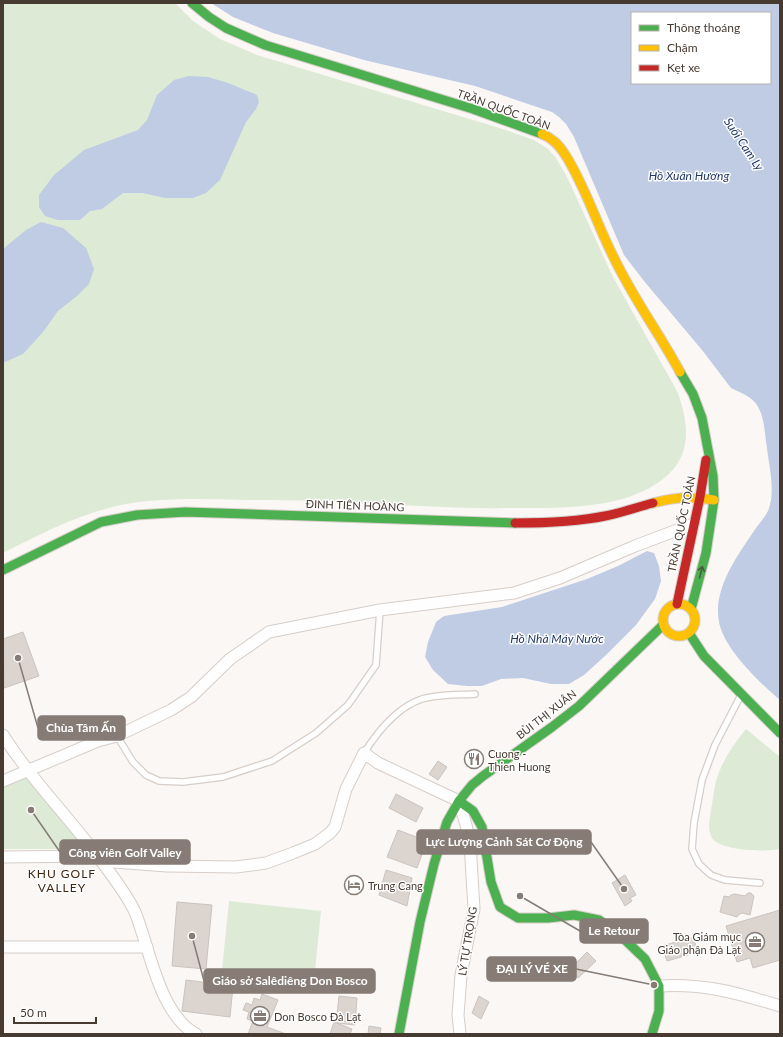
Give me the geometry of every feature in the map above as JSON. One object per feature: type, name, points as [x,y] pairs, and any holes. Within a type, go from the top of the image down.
[{"type":"main road","name":"TRẦN QUỐC TOẢN","points":[[192,3],[223,27],[237,35],[473,109],[547,136],[557,143],[566,155],[576,174],[613,257],[628,286],[670,353],[693,394],[702,418],[713,476],[714,500],[706,553],[691,610]]},
{"type":"main road","name":"TRẦN QUỐC TOẢN","points":[[677,604],[700,497],[708,449]]},
{"type":"main road","name":"ĐINH TIÊN HOÀNG","points":[[3,570],[101,522],[137,515],[185,512],[537,523],[605,516],[658,501],[681,497],[700,497],[714,500]]},
{"type":"main road","points":[[677,604],[686,606],[691,610],[695,620],[694,626],[689,633],[679,637],[668,633],[663,625],[664,614],[672,605],[677,604]]},
{"type":"main road","name":"BÙI THỊ XUÂN","points":[[399,1034],[420,922],[434,864],[447,822],[460,801],[472,785],[483,776],[579,706],[663,625]]},
{"type":"main road","points":[[689,633],[704,656],[780,734]]},
{"type":"main road","points":[[460,801],[473,811],[482,827],[491,882],[500,907],[518,918],[548,918],[574,915],[599,920],[621,936],[645,959],[659,986],[659,1011],[652,1034]]},
{"type":"street","points":[[3,780],[98,742],[117,736],[171,710],[191,697],[230,659],[269,632],[380,610],[514,593],[560,578],[635,546],[693,524]]},
{"type":"street","points":[[3,735],[28,770],[121,887],[134,912],[159,983],[172,1012],[187,1029],[196,1034]]},
{"type":"street","points":[[3,857],[99,859],[167,866],[236,867],[266,863],[315,844],[330,834],[335,827],[346,789],[364,753],[378,763],[460,801]]},
{"type":"street","name":"LÝ TỰ TRỌNG","points":[[460,801],[470,843],[474,909],[461,974],[458,1015],[460,1034]]},
{"type":"street","points":[[3,947],[147,947]]},
{"type":"street","points":[[659,986],[680,985],[705,987],[743,994],[780,1006]]},
{"type":"lane","points":[[117,736],[133,762],[146,775],[159,781],[183,782],[222,777],[272,760],[316,733],[348,705],[376,665],[380,610]]},
{"type":"lane","points":[[364,753],[375,736],[394,715],[412,704],[427,698],[475,694]]},
{"type":"lane","points":[[741,694],[715,745],[702,780],[694,823],[692,849],[699,864],[711,875],[725,880],[760,883]]},
{"type":"green space","points":[[3,3],[175,3],[193,21],[220,39],[257,55],[506,130],[534,140],[548,149],[556,158],[567,177],[613,277],[677,391],[686,427],[684,449],[680,460],[673,470],[663,479],[647,489],[630,497],[591,505],[551,508],[490,508],[307,500],[173,499],[148,501],[129,503],[92,513],[55,527],[3,553]]},
{"type":"green space","points":[[746,729],[780,757],[780,849],[744,850],[733,848],[724,846],[710,835],[709,828],[714,789],[717,778],[727,756]]},
{"type":"green space","points":[[26,776],[81,840],[77,848],[3,849],[3,783]]},
{"type":"green space","points":[[229,901],[321,911],[313,990],[221,980]]},
{"type":"water","name":"Hồ Xuân Hương","points":[[211,3],[780,3],[780,700],[753,675],[735,654],[722,632],[718,610],[719,598],[727,575],[739,554],[768,511],[772,496],[763,420],[759,408],[750,398],[731,388],[702,350],[624,255],[574,137],[566,124],[552,112],[475,86],[364,60],[273,33],[233,17]]},
{"type":"water","points":[[189,76],[208,77],[228,83],[257,95],[259,102],[256,109],[246,122],[220,180],[206,193],[193,198],[165,198],[143,193],[123,193],[102,209],[90,211],[80,220],[58,220],[45,216],[39,207],[39,195],[54,175],[84,150],[138,130],[147,120],[157,95],[174,80]]},
{"type":"water","points":[[41,222],[63,228],[86,248],[94,269],[89,284],[58,311],[43,332],[23,354],[3,363],[3,249],[26,230]]},
{"type":"water","name":"Hồ Nhà Máy Nước","points":[[647,551],[654,553],[659,566],[661,581],[655,599],[636,625],[606,655],[584,675],[569,684],[551,684],[523,678],[501,679],[482,686],[448,684],[433,670],[425,657],[428,642],[436,622],[444,616],[502,607],[587,579],[618,566]]},
{"type":"building","points":[[23,632],[39,676],[4,688],[3,639]]},
{"type":"building","points":[[438,761],[447,767],[438,780],[429,774]]},
{"type":"building","points":[[396,794],[423,808],[416,822],[389,808]]},
{"type":"building","points":[[398,830],[427,841],[417,868],[387,857]]},
{"type":"building","points":[[386,870],[412,878],[407,906],[379,895]]},
{"type":"building","points":[[625,875],[636,895],[630,898],[632,901],[625,906],[612,883]]},
{"type":"building","points":[[748,893],[751,893],[754,896],[750,915],[742,913],[737,917],[720,912],[724,896],[729,897],[735,894],[745,896]]},
{"type":"building","points":[[177,902],[212,905],[206,969],[172,966]]},
{"type":"building","name":"Tòa Giám mục Giáo phận Đà Lạt","points":[[780,910],[780,960],[753,968],[750,958],[737,962],[726,926]]},
{"type":"building","points":[[693,937],[698,952],[667,961],[662,946]]},
{"type":"building","points":[[587,952],[596,961],[578,978],[570,969]]},
{"type":"building","points":[[186,980],[233,986],[230,1017],[182,1011]]},
{"type":"building","name":"Don Bosco Đà Lạt","points":[[262,994],[278,1000],[267,1027],[286,1034],[248,1034],[253,1021],[247,1019],[249,1012],[243,1010],[246,1003],[252,1005],[254,998],[260,1000]]},
{"type":"building","points":[[339,996],[357,998],[355,1025],[336,1023]]},
{"type":"building","points":[[479,996],[489,1002],[481,1019],[472,1013]]},
{"type":"building","name":"Don Bosco Đà Lạt","points":[[334,1022],[352,1029],[350,1034],[330,1034]]},
{"type":"building","points":[[369,1026],[381,1028],[380,1034],[368,1034]]},
{"type":"traffic: fast","points":[[192,3],[209,17],[226,28],[265,45],[473,109],[542,134]]},
{"type":"traffic: fast","points":[[680,372],[693,394],[702,418],[713,476],[714,500],[706,553],[691,609]]},
{"type":"traffic: fast","points":[[3,570],[101,522],[137,515],[185,512],[515,523]]},
{"type":"traffic: fast","points":[[399,1034],[420,922],[434,864],[447,822],[459,801],[472,785],[483,776],[579,706],[663,625]]},
{"type":"traffic: fast","points":[[689,633],[704,656],[780,733]]},
{"type":"traffic: fast","points":[[459,801],[473,811],[482,827],[491,882],[500,907],[518,918],[548,918],[574,915],[599,920],[621,936],[645,959],[659,986],[659,1011],[652,1034]]},
{"type":"traffic: slow","points":[[542,134],[553,140],[564,152],[573,168],[621,273],[680,372]]},
{"type":"traffic: slow","points":[[653,503],[668,499],[683,498],[714,500]]},
{"type":"traffic: slow","points":[[676,604],[682,604],[692,611],[695,620],[694,626],[688,633],[682,636],[676,636],[666,629],[663,623],[663,617],[670,607],[676,604]]},
{"type":"traffic: jam","points":[[677,604],[700,497],[706,460]]},
{"type":"traffic: jam","points":[[515,523],[583,520],[617,513],[653,503]]},
{"type":"place","name":"Chùa Tâm Ấn","points":[[18,658]]},
{"type":"place","name":"Cuong - Thien Huong","points":[[474,759]]},
{"type":"place","name":"Công viên Golf Valley","points":[[31,810]]},
{"type":"place","name":"Trung Cang","points":[[354,885]]},
{"type":"place","name":"Lực Lượng Cảnh Sát Cơ Động","points":[[624,889]]},
{"type":"place","name":"Le Retour","points":[[520,896]]},
{"type":"place","name":"Giáo sở Salêdiêng Don Bosco","points":[[192,936]]},
{"type":"place","name":"Tòa Giám mục Giáo phận Đà Lạt","points":[[755,942]]},
{"type":"place","name":"ĐẠI LÝ VÉ XE","points":[[654,985]]},
{"type":"place","name":"Don Bosco Đà Lạt","points":[[260,1016]]},
{"type":"district","name":"KHU GOLF VALLEY","points":[[62,880]]},
{"type":"water label","name":"Suối Cam Ly","points":[[744,144]]}]
